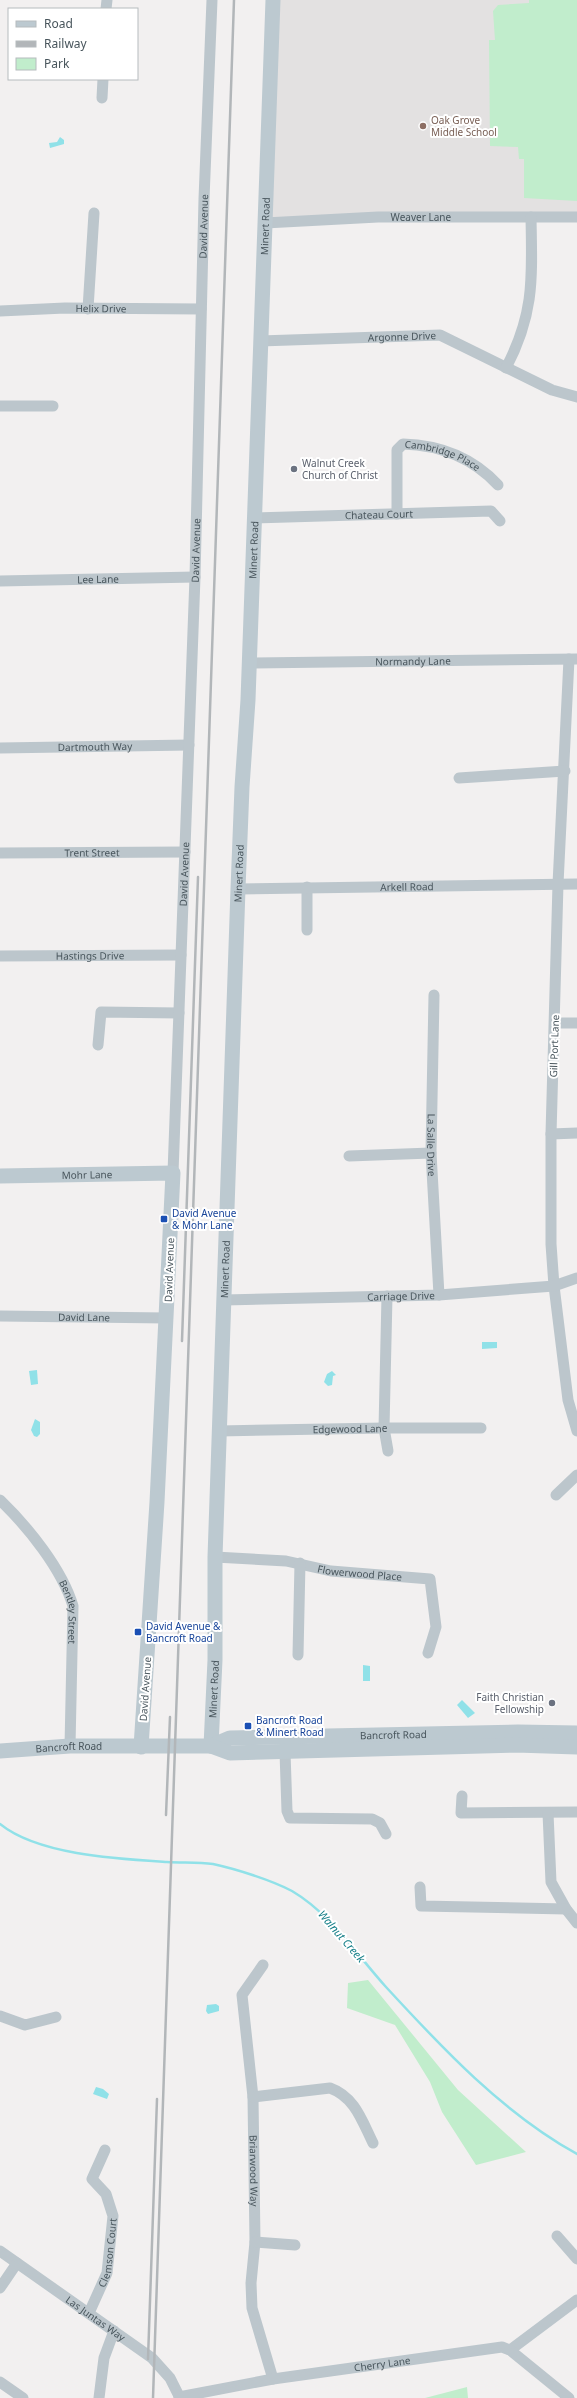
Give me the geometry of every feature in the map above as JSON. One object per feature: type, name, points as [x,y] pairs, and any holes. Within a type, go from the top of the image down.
[{"type":"street","name":"David Avenue","points":[[141,1747],[158,1490],[161,1393],[167,1318],[173,1173],[195,577],[201,309],[212,0]]},
{"type":"street","name":"Minert Road","points":[[211,1746],[215,1660],[215,1557],[238,889],[250,663],[273,0]]},
{"type":"street","points":[[102,98],[103,80]]},
{"type":"street","points":[[88,309],[94,213]]},
{"type":"street","name":"Weaver Lane","points":[[265,223],[378,217],[577,217]]},
{"type":"street","points":[[506,368],[523,332],[529,308],[532,282],[531,217]]},
{"type":"street","name":"Helix Drive","points":[[0,311],[201,309]]},
{"type":"street","name":"Argonne Drive","points":[[260,341],[440,335],[552,390],[577,398]]},
{"type":"street","points":[[0,406],[53,406]]},
{"type":"street","name":"Cambridge Place","points":[[397,514],[397,450],[403,444],[424,444],[452,452],[486,472],[498,485]]},
{"type":"street","name":"Chateau Court","points":[[254,518],[491,511],[500,520]]},
{"type":"street","name":"Lee Lane","points":[[0,581],[195,577]]},
{"type":"street","name":"Normandy Lane","points":[[250,663],[573,659]]},
{"type":"street","name":"Gill Port Lane","points":[[573,659],[558,884],[551,1134],[551,1244],[554,1286],[568,1400],[577,1431]]},
{"type":"street","name":"Dartmouth Way","points":[[0,748],[189,745]]},
{"type":"street","points":[[459,778],[565,771]]},
{"type":"street","name":"Trent Street","points":[[0,853],[185,852]]},
{"type":"street","name":"Arkell Road","points":[[238,889],[577,884]]},
{"type":"street","points":[[307,887],[307,930]]},
{"type":"street","name":"Hastings Drive","points":[[0,956],[181,955]]},
{"type":"street","name":"La Salle Drive","points":[[434,995],[431,1153],[439,1294]]},
{"type":"street","points":[[98,1045],[101,1012],[179,1013]]},
{"type":"street","points":[[555,1023],[577,1023]]},
{"type":"street","points":[[551,1134],[577,1133]]},
{"type":"street","points":[[349,1156],[431,1153]]},
{"type":"street","name":"Mohr Lane","points":[[0,1176],[173,1173]]},
{"type":"street","name":"Carriage Drive","points":[[224,1300],[439,1294],[554,1286],[577,1278]]},
{"type":"street","points":[[387,1296],[384,1428],[388,1451]]},
{"type":"street","name":"David Lane","points":[[0,1316],[167,1318]]},
{"type":"street","name":"Edgewood Lane","points":[[219,1431],[481,1428]]},
{"type":"street","points":[[556,1496],[577,1475]]},
{"type":"street","name":"Bentley Street","points":[[0,1500],[12,1512],[53,1564],[67,1586],[73,1606],[70,1746]]},
{"type":"street","name":"Flowerwood Place","points":[[215,1557],[272,1560],[300,1563],[331,1571],[430,1579],[436,1627],[428,1653]]},
{"type":"street","points":[[298,1655],[300,1563]]},
{"type":"street","name":"Bancroft Road","points":[[0,1751],[70,1746],[211,1746],[230,1738],[518,1732],[577,1733]]},
{"type":"street","name":"Bancroft Road","points":[[211,1746],[230,1754],[516,1745],[577,1747]]},
{"type":"street","points":[[285,1752],[287,1812],[290,1818],[372,1819],[380,1823],[386,1834]]},
{"type":"street","points":[[462,1796],[461,1814],[577,1812]]},
{"type":"street","points":[[548,1813],[551,1882],[566,1909],[577,1922]]},
{"type":"street","points":[[420,1887],[421,1906],[566,1909]]},
{"type":"street","name":"Briarwood Way","points":[[263,1965],[242,1995],[253,2097],[255,2242],[251,2283],[252,2308],[273,2379]]},
{"type":"street","points":[[0,2016],[25,2025],[56,2017]]},
{"type":"street","points":[[253,2097],[330,2088],[341,2092],[349,2098],[373,2143]]},
{"type":"street","name":"Clemson Court","points":[[89,2313],[107,2273],[109,2259],[113,2216],[106,2194],[92,2179],[105,2150]]},
{"type":"street","points":[[557,2236],[577,2259]]},
{"type":"street","points":[[255,2242],[295,2245]]},
{"type":"street","name":"Las Juntas Way","points":[[0,2251],[152,2358],[170,2378],[180,2397]]},
{"type":"street","points":[[0,2288],[17,2263]]},
{"type":"street","points":[[568,2398],[510,2350],[577,2300]]},
{"type":"street","points":[[99,2398],[104,2358],[114,2331]]},
{"type":"street","name":"Cherry Lane","points":[[180,2397],[273,2379],[488,2347],[502,2347],[510,2350]]},
{"type":"street","points":[[0,2382],[23,2398]]},
{"type":"shaded area","name":"Oak Grove Middle School","points":[[273,0],[577,0],[577,217],[265,223]]},
{"type":"green space","points":[[529,0],[577,0],[577,201],[524,198],[524,159],[519,159],[518,147],[490,146],[489,40],[495,40],[493,11],[498,5],[529,3]]},
{"type":"green space","points":[[368,1980],[458,2090],[526,2152],[476,2165],[442,2112],[430,2082],[395,2025],[347,2008],[348,1983]]},
{"type":"green space","points":[[467,2387],[468,2398],[425,2398]]},
{"type":"water","points":[[60,137],[64,140],[64,144],[50,148],[49,143],[57,142]]},
{"type":"water","points":[[482,1342],[497,1342],[497,1348],[482,1349]]},
{"type":"water","points":[[37,1370],[38,1384],[31,1385],[29,1371]]},
{"type":"water","points":[[332,1371],[336,1375],[333,1376],[332,1385],[328,1386],[324,1382],[327,1374]]},
{"type":"water","points":[[35,1419],[40,1422],[40,1434],[37,1437],[34,1436],[31,1430]]},
{"type":"water","points":[[363,1665],[370,1666],[370,1681],[363,1681]]},
{"type":"water","points":[[462,1700],[475,1713],[468,1718],[457,1705]]},
{"type":"water","points":[[216,2004],[219,2006],[219,2011],[208,2014],[206,2011],[207,2005]]},
{"type":"water","points":[[96,2087],[103,2089],[109,2094],[107,2099],[93,2094]]},
{"type":"waterway","name":"Walnut Creek","points":[[0,1824],[35,1843],[57,1849],[103,1857],[213,1864],[253,1875],[292,1891],[306,1900],[331,1923],[386,1987],[429,2033],[475,2078],[524,2119],[550,2138],[577,2154]]},
{"type":"railway","points":[[153,2398],[234,0]]},
{"type":"railway","points":[[182,1341],[198,877]]},
{"type":"railway","points":[[166,1815],[170,1717]]},
{"type":"railway","points":[[148,2359],[157,2099]]},
{"type":"place","name":"Oak Grove Middle School","points":[[423,126]]},
{"type":"place","name":"Walnut Creek Church of Christ","points":[[294,469]]},
{"type":"place","name":"David Avenue & Mohr Lane","points":[[164,1219]]},
{"type":"place","name":"David Avenue & Bancroft Road","points":[[138,1632]]},
{"type":"place","name":"Faith Christian Fellowship","points":[[552,1703]]},
{"type":"place","name":"Bancroft Road & Minert Road","points":[[248,1726]]}]
